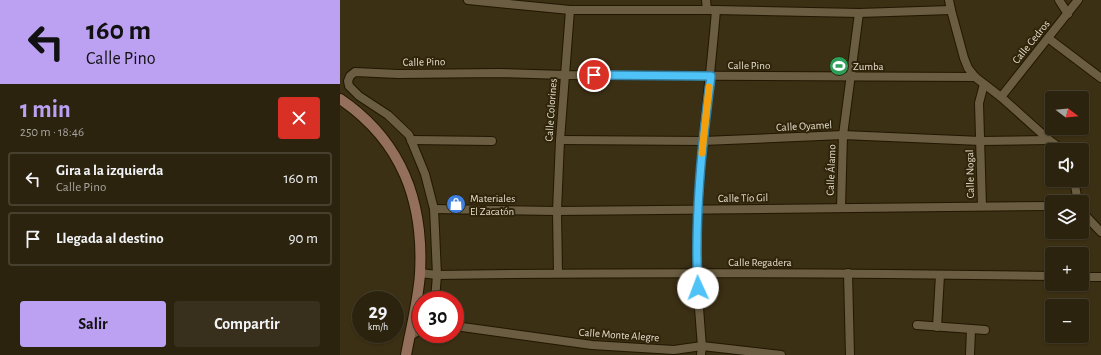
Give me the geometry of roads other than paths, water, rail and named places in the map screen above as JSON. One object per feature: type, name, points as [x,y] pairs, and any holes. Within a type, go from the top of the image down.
[{"type":"main road","points":[[340,99],[367,120],[389,146],[403,169],[413,197],[419,229],[420,274],[406,355]]},
{"type":"street","points":[[468,0],[570,10],[716,10],[859,13],[951,10]]},
{"type":"street","points":[[706,0],[707,10]]},
{"type":"street","points":[[949,0],[968,68],[975,77],[1001,97],[1053,143]]},
{"type":"street","points":[[1059,0],[1068,14]]},
{"type":"street","name":"Calle Cedros","points":[[1001,97],[1078,0]]},
{"type":"street","name":"Calle Colorines","points":[[558,273],[557,211],[560,140],[570,10]]},
{"type":"street","points":[[701,351],[697,273],[699,210],[703,141],[711,76],[716,10]]},
{"type":"street","name":"Calle Álamo","points":[[841,208],[843,135],[859,13]]},
{"type":"street","points":[[1048,38],[1101,78]]},
{"type":"street","name":"Calle Pino","points":[[411,140],[409,135],[388,115],[352,90],[348,81],[354,72],[398,74],[499,73],[565,75],[975,77]]},
{"type":"street","name":"Calle Nogal","points":[[982,206],[979,103],[984,84]]},
{"type":"street","name":"Calle Oyamel","points":[[560,140],[703,141],[843,135],[980,141],[1049,140]]},
{"type":"street","points":[[436,291],[437,275],[434,209],[425,174],[411,140],[492,141]]},
{"type":"street","name":"Calle Tío Gil","points":[[434,209],[557,211],[1045,206]]},
{"type":"street","points":[[1089,219],[1101,232]]},
{"type":"street","points":[[848,273],[850,355]]},
{"type":"street","name":"Calle Regadera","points":[[420,274],[848,273],[1045,276]]},
{"type":"street","points":[[937,327],[940,274]]},
{"type":"street","points":[[1089,276],[1101,277]]},
{"type":"street","points":[[917,325],[985,330]]},
{"type":"street","name":"Calle Monte Alegre","points":[[464,327],[592,345],[781,355]]},
{"type":"street","points":[[970,329],[970,355]]},
{"type":"place","name":"Zumba","points":[[839,66]]},
{"type":"place","name":"Materiales El Zacatón","points":[[456,204]]}]
